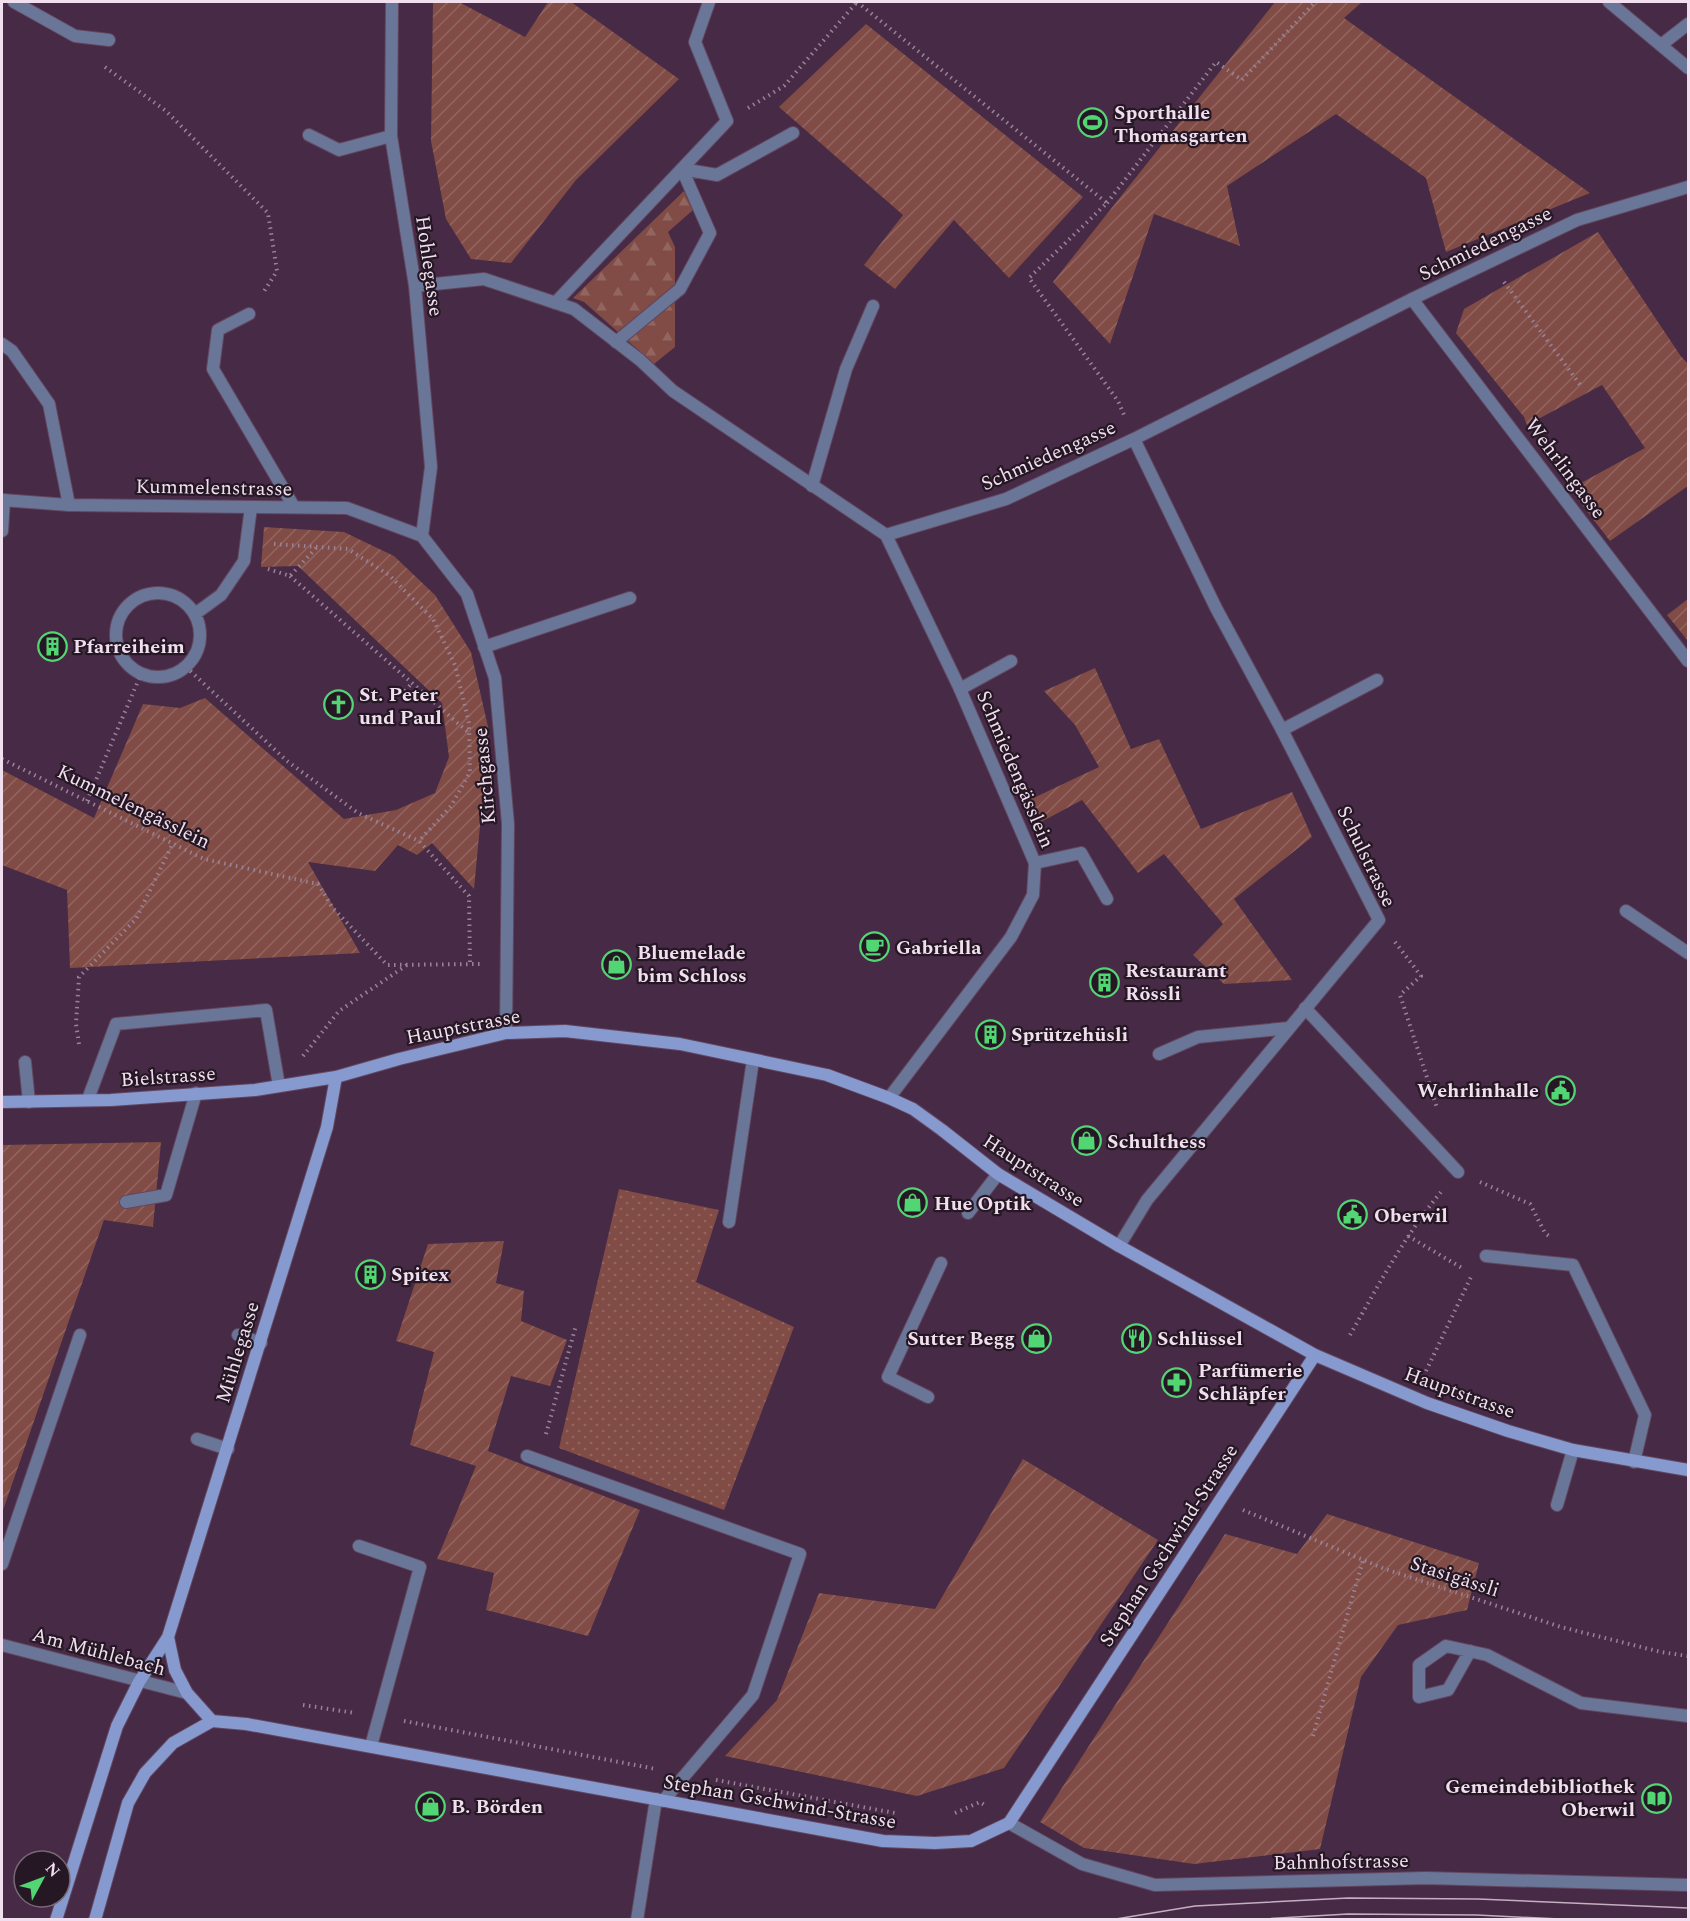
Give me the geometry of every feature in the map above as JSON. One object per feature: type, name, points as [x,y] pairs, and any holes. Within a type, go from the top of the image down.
[{"type":"main road","name":"Hauptstrasse","points":[[336,1077],[506,1033],[565,1031],[680,1044],[827,1075],[913,1109],[998,1173],[1119,1246],[1315,1354],[1427,1403],[1508,1431],[1573,1449],[1634,1462],[1689,1470]]},
{"type":"main road","name":"Bielstrasse","points":[[2,1102],[255,1090],[336,1077]]},
{"type":"main road","name":"Mühlegasse","points":[[56,1920],[117,1726],[139,1682],[168,1637],[327,1127],[336,1077]]},
{"type":"main road","name":"Stephan Gschwind-Strasse","points":[[212,1721],[246,1724],[371,1746],[883,1841],[935,1843],[971,1841],[1009,1822],[1315,1354]]},
{"type":"main road","name":"Mühlegasse","points":[[168,1637],[175,1670],[187,1694],[212,1721]]},
{"type":"main road","points":[[95,1920],[128,1803],[145,1773],[173,1743],[212,1721]]},
{"type":"street","points":[[14,2],[75,36],[109,40]]},
{"type":"street","name":"Hohlegasse","points":[[392,2],[391,135],[415,286],[431,467],[422,536]]},
{"type":"street","points":[[555,303],[728,122],[695,42],[709,2]]},
{"type":"street","points":[[1609,2],[1689,68]]},
{"type":"street","points":[[1660,45],[1689,24]]},
{"type":"street","points":[[682,169],[717,175],[794,133]]},
{"type":"street","points":[[309,135],[339,150],[391,135]]},
{"type":"street","points":[[616,342],[680,289],[710,233],[682,169]]},
{"type":"street","name":"Schmiedengasse","points":[[886,535],[1006,499],[1134,439],[1412,299],[1577,220],[1689,187]]},
{"type":"street","points":[[415,286],[484,279],[574,309],[640,360],[673,391],[886,535]]},
{"type":"street","name":"Wehrlingasse","points":[[1412,299],[1689,661]]},
{"type":"street","points":[[812,486],[846,369],[873,306]]},
{"type":"street","points":[[249,314],[218,330],[213,369],[294,507]]},
{"type":"street","points":[[2,344],[12,351],[50,404],[69,505]]},
{"type":"street","name":"Schulstrasse","points":[[1119,1246],[1148,1200],[1379,920],[1282,730],[1216,608],[1134,439]]},
{"type":"street","points":[[2,531],[3,500]]},
{"type":"street","name":"Kummelenstrasse","points":[[3,500],[69,505],[347,508],[422,536]]},
{"type":"street","points":[[195,614],[221,595],[244,561],[251,507]]},
{"type":"street","name":"Schmiedengässlein","points":[[886,535],[960,689],[1035,863],[1033,895],[1011,937],[889,1098]]},
{"type":"street","name":"Kirchgasse","points":[[422,536],[467,594],[495,678],[508,824],[506,1033]]},
{"type":"street","points":[[160,592],[174,595],[186,603],[195,614],[200,628],[200,642],[195,656],[186,667],[174,675],[160,677],[141,674],[123,660],[117,648],[115,634],[117,620],[124,608],[134,599],[147,593],[160,592]]},
{"type":"street","points":[[484,647],[630,598]]},
{"type":"street","points":[[960,689],[1011,661]]},
{"type":"street","points":[[1282,730],[1377,680]]},
{"type":"street","points":[[1035,863],[1081,853],[1107,899]]},
{"type":"street","points":[[1626,911],[1689,954]]},
{"type":"street","points":[[1305,1008],[1458,1172]]},
{"type":"street","points":[[88,1099],[116,1024],[266,1010],[279,1086]]},
{"type":"street","points":[[1159,1054],[1198,1037],[1289,1028]]},
{"type":"street","points":[[729,1222],[753,1060]]},
{"type":"street","points":[[25,1062],[29,1102]]},
{"type":"street","points":[[126,1202],[166,1195],[196,1093]]},
{"type":"street","points":[[968,1213],[998,1173]]},
{"type":"street","points":[[1486,1256],[1573,1265],[1645,1415],[1634,1462]]},
{"type":"street","points":[[928,1397],[888,1377],[941,1263]]},
{"type":"street","points":[[2,1564],[80,1335]]},
{"type":"street","points":[[238,1335],[261,1343]]},
{"type":"street","points":[[197,1439],[228,1449]]},
{"type":"street","points":[[1557,1505],[1573,1449]]},
{"type":"street","points":[[533,1458],[800,1554],[753,1695],[687,1774],[659,1800],[637,1920]]},
{"type":"street","points":[[359,1546],[420,1567],[371,1746]]},
{"type":"street","name":"Am Mühlebach","points":[[2,1646],[187,1694]]},
{"type":"street","points":[[1470,1651],[1448,1690],[1419,1697],[1419,1665],[1446,1646],[1470,1651],[1487,1655],[1581,1703],[1689,1716]]},
{"type":"street","name":"Bahnhofstrasse","points":[[1009,1822],[1082,1864],[1155,1885],[1426,1878],[1689,1885]]},
{"type":"path","points":[[728,122],[784,86],[857,2],[1107,202]]},
{"type":"path","points":[[1134,439],[1118,401],[1029,278],[1107,202],[1215,62],[1242,80],[1315,2]]},
{"type":"path","points":[[100,64],[166,111],[268,213],[278,271],[249,314]]},
{"type":"path","points":[[1489,262],[1581,386]]},
{"type":"path","points":[[246,542],[348,549],[389,575],[433,619],[455,665],[469,723],[470,772],[451,806],[419,841]]},
{"type":"path","points":[[290,576],[317,547]]},
{"type":"path","points":[[244,561],[290,576],[469,733]]},
{"type":"path","points":[[186,667],[287,761],[358,813],[419,841],[469,896],[470,964]]},
{"type":"path","points":[[87,801],[141,674]]},
{"type":"path","points":[[405,691],[412,683]]},
{"type":"path","name":"Kummelengässlein","points":[[2,759],[204,859],[318,884],[332,907],[387,965],[507,964]]},
{"type":"path","points":[[80,1046],[76,1024],[80,976],[136,919],[173,843]]},
{"type":"path","points":[[1379,920],[1421,976],[1400,995],[1440,1117]]},
{"type":"path","points":[[279,1086],[339,1011],[408,964]]},
{"type":"path","points":[[1458,1172],[1530,1204],[1545,1233]]},
{"type":"path","points":[[1350,1335],[1408,1236],[1427,1209]]},
{"type":"path","points":[[1408,1236],[1463,1269]]},
{"type":"path","points":[[1426,1371],[1473,1274]]},
{"type":"path","points":[[533,1458],[576,1325]]},
{"type":"path","name":"Stasigässli","points":[[1220,1501],[1364,1560],[1561,1627],[1660,1652],[1689,1656]]},
{"type":"path","points":[[1312,1737],[1364,1560]]},
{"type":"path","points":[[297,1704],[379,1716],[905,1814]]},
{"type":"path","points":[[950,1816],[980,1802],[1009,1822]]},
{"type":"green space","points":[[433,2],[459,2],[525,37],[548,2],[571,2],[679,79],[576,180],[511,263],[471,259],[446,219],[431,141]]},
{"type":"green space","points":[[1275,2],[1362,2],[1344,18],[1590,193],[1446,252],[1426,178],[1336,114],[1227,186],[1240,246],[1154,214],[1110,344],[1053,282]]},
{"type":"green space","points":[[866,24],[1083,197],[1009,278],[954,220],[895,289],[864,265],[903,215],[779,107]]},
{"type":"green space","points":[[684,191],[693,210],[668,232],[675,247],[675,347],[654,364],[584,302],[573,298]]},
{"type":"green space","points":[[1598,232],[1688,364],[1688,486],[1610,541],[1570,489],[1645,448],[1602,385],[1527,425],[1524,417],[1456,333],[1464,309]]},
{"type":"green space","points":[[264,527],[344,532],[394,556],[435,595],[471,652],[489,731],[474,889],[432,843],[417,855],[398,845],[375,871],[308,862],[360,953],[70,968],[67,890],[2,865],[2,770],[94,818],[143,704],[180,708],[205,698],[344,819],[396,810],[435,793],[449,757],[442,703],[298,566],[261,567]]},
{"type":"green space","points":[[1688,599],[1688,641],[1667,615]]},
{"type":"green space","points":[[1095,668],[1131,749],[1159,739],[1201,829],[1292,792],[1312,837],[1234,899],[1292,980],[1224,984],[1193,955],[1223,924],[1164,854],[1138,873],[1082,800],[1041,822],[1027,801],[1099,767],[1075,725],[1044,691]]},
{"type":"green space","points":[[161,1142],[153,1227],[104,1220],[2,1513],[2,1145]]},
{"type":"green space","points":[[619,1189],[719,1210],[696,1282],[794,1327],[724,1510],[559,1448]]},
{"type":"green space","points":[[504,1241],[496,1283],[524,1291],[521,1321],[567,1340],[550,1386],[511,1376],[488,1451],[640,1510],[588,1636],[486,1610],[494,1573],[437,1559],[476,1466],[410,1445],[434,1352],[396,1341],[428,1244]]},
{"type":"green space","points":[[1023,1459],[1158,1540],[1004,1768],[917,1796],[725,1756],[777,1700],[819,1593],[935,1609]]},
{"type":"green space","points":[[1327,1514],[1479,1563],[1467,1610],[1398,1625],[1361,1677],[1320,1849],[1194,1864],[1084,1848],[1040,1822],[1225,1534],[1297,1554]]},
{"type":"tram line","points":[[1110,1920],[1195,1906],[1348,1898],[1478,1899],[1688,1908]]},
{"type":"tram line","points":[[1246,1920],[1348,1914],[1477,1915],[1580,1920]]},
{"type":"place","name":"Sporthalle Thomasgarten","points":[[1093,123]]},
{"type":"place","name":"Pfarreiheim","points":[[52,646]]},
{"type":"place","name":"St. Peter und Paul","points":[[338,705]]},
{"type":"place","name":"Gabriella","points":[[875,947]]},
{"type":"place","name":"Bluemelade bim Schloss","points":[[616,964]]},
{"type":"place","name":"Restaurant Rössli","points":[[1104,982]]},
{"type":"place","name":"Sprützehüsli","points":[[990,1034]]},
{"type":"place","name":"Wehrlinhalle","points":[[1560,1090]]},
{"type":"place","name":"Schulthess","points":[[1086,1141]]},
{"type":"place","name":"Hue Optik","points":[[913,1203]]},
{"type":"place","name":"Oberwil","points":[[1353,1215]]},
{"type":"place","name":"Spitex","points":[[370,1274]]},
{"type":"place","name":"Sutter Begg","points":[[1036,1338]]},
{"type":"place","name":"Schlüssel","points":[[1136,1338]]},
{"type":"place","name":"Parfümerie Schläpfer","points":[[1177,1382]]},
{"type":"place","name":"Gemeindebibliothek Oberwil","points":[[1656,1798]]},
{"type":"place","name":"B. Börden","points":[[430,1806]]}]
